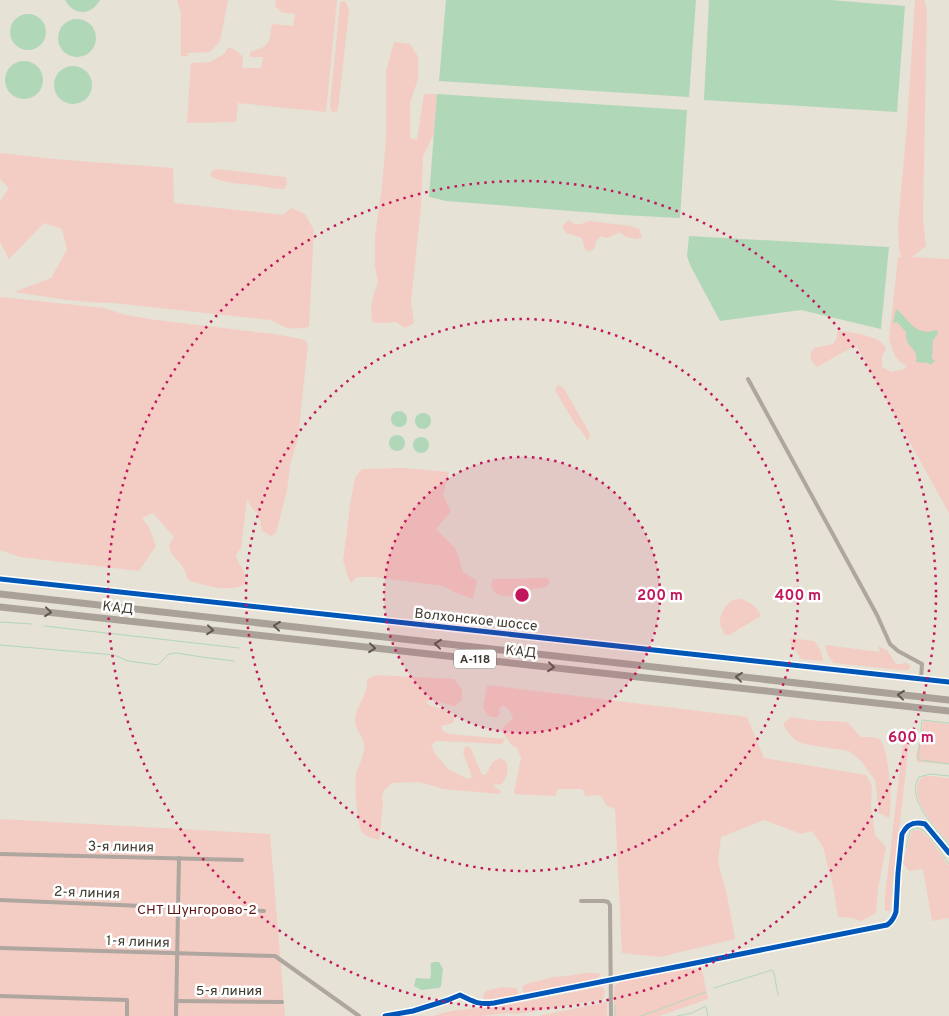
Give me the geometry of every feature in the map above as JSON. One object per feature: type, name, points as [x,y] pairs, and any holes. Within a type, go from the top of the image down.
[{"type":"highway","name":"КАД","points":[[0,594],[949,700]]},
{"type":"highway","name":"КАД","points":[[0,607],[949,710]]},
{"type":"street","points":[[748,379],[877,614],[890,644],[898,651],[922,664],[921,679]]},
{"type":"street","name":"Волхонское шоссе","points":[[0,579],[949,682]]},
{"type":"street","points":[[385,1016],[413,1011],[460,995],[482,1004],[887,925],[895,918],[902,834],[905,828],[919,822],[925,824],[949,853]]},
{"type":"street","name":"3-я линия","points":[[0,854],[242,860]]},
{"type":"street","points":[[176,1016],[179,858]]},
{"type":"street","name":"2-я линия","points":[[0,900],[264,912]]},
{"type":"street","points":[[581,901],[604,901],[610,905],[611,1016]]},
{"type":"street","name":"1-я линия","points":[[0,948],[275,956],[359,1016]]},
{"type":"street","points":[[0,996],[128,1000],[127,1016]]},
{"type":"street","name":"5-я линия","points":[[176,1001],[282,1002]]},
{"type":"green space","points":[[178,0],[228,0],[220,41],[210,52],[187,53],[189,56],[181,56],[181,12]]},
{"type":"green space","points":[[276,0],[337,0],[326,112],[238,103],[236,122],[187,123],[191,63],[210,62],[224,54],[229,47],[243,57],[242,68],[261,68],[263,57],[250,57],[250,52],[265,46],[269,40],[272,24],[293,26],[295,14],[280,12],[275,7]]},
{"type":"green space","points":[[915,0],[925,0],[927,8],[923,219],[926,246],[912,257],[949,259],[949,513],[856,345],[817,367],[810,356],[814,348],[833,344],[837,338],[837,331],[843,331],[872,337],[883,344],[886,349],[882,356],[882,367],[891,372],[904,369],[907,366],[902,364],[895,356],[889,340],[898,257],[901,257],[898,225]]},
{"type":"green space","points":[[346,2],[349,11],[336,113],[331,111],[330,105],[340,3]]},
{"type":"green space","points":[[394,42],[410,44],[418,57],[418,79],[410,103],[410,138],[417,140],[424,94],[437,94],[434,134],[423,156],[421,206],[411,302],[414,323],[405,328],[396,322],[372,322],[371,308],[378,283],[375,266],[375,236],[386,139],[386,72]]},
{"type":"green space","points":[[0,153],[173,168],[174,203],[283,215],[291,208],[305,214],[314,230],[309,327],[289,328],[271,320],[113,303],[76,301],[14,292],[51,278],[67,250],[62,229],[44,223],[9,259],[0,242],[0,201],[9,188],[0,179]]},
{"type":"green space","points":[[216,169],[286,177],[287,184],[284,189],[281,189],[228,182],[211,176],[211,172]]},
{"type":"green space","points":[[569,220],[574,224],[589,221],[631,226],[639,229],[642,237],[636,239],[626,237],[620,232],[607,238],[601,236],[596,241],[595,248],[589,252],[585,249],[582,238],[566,233],[562,226]]},
{"type":"green space","points":[[0,297],[104,308],[122,314],[149,319],[281,335],[305,340],[308,344],[298,438],[290,465],[287,491],[276,533],[271,536],[262,531],[259,515],[251,507],[247,499],[241,548],[236,555],[245,576],[244,585],[223,588],[188,580],[185,571],[174,556],[169,545],[174,537],[153,513],[142,518],[149,527],[156,546],[139,571],[20,557],[0,550]]},
{"type":"green space","points":[[558,385],[563,387],[590,434],[588,441],[575,424],[555,390]]},
{"type":"green space","points":[[403,468],[449,472],[443,495],[451,511],[436,529],[456,549],[463,572],[477,581],[473,599],[443,586],[373,577],[357,577],[351,583],[343,560],[355,478],[362,469]]},
{"type":"green space","points":[[548,578],[550,582],[546,587],[531,589],[512,596],[496,594],[491,586],[493,579]]},
{"type":"green space","points":[[741,599],[753,605],[761,616],[729,635],[725,635],[720,624],[722,614],[731,601]]},
{"type":"green space","points":[[790,638],[814,641],[820,650],[823,661],[801,659],[791,646]]},
{"type":"green space","points":[[825,645],[880,652],[878,646],[887,650],[896,664],[903,664],[905,662],[910,668],[901,670],[834,663],[828,655]]},
{"type":"green space","points":[[377,675],[454,679],[462,690],[462,700],[455,706],[430,700],[426,703],[445,710],[455,717],[453,723],[441,726],[442,730],[449,734],[505,739],[502,744],[437,741],[431,745],[435,754],[449,770],[468,779],[472,777],[463,752],[465,747],[468,746],[471,749],[482,775],[486,774],[493,762],[500,758],[506,762],[507,773],[502,784],[492,785],[501,791],[500,794],[443,789],[420,782],[392,783],[384,790],[382,797],[383,805],[379,840],[364,834],[360,828],[355,786],[356,774],[363,756],[364,744],[355,719],[366,690],[367,679]]},
{"type":"green space","points":[[487,685],[747,717],[764,758],[866,775],[872,786],[871,807],[875,835],[886,847],[878,889],[876,913],[861,921],[838,917],[834,891],[823,847],[812,831],[801,834],[764,820],[721,837],[718,862],[727,895],[735,939],[660,957],[622,953],[615,809],[607,806],[600,795],[585,796],[584,791],[581,789],[559,789],[556,796],[515,794],[521,758],[517,748],[507,740],[502,728],[513,719],[510,711],[503,705],[499,709],[500,713],[497,718],[488,716],[483,708]]},
{"type":"green space","points":[[791,717],[847,722],[861,737],[873,737],[880,740],[888,765],[891,802],[889,818],[879,813],[875,780],[861,761],[849,751],[804,744],[795,740],[783,724]]},
{"type":"green space","points":[[924,721],[949,724],[949,764],[917,762],[916,755]]},
{"type":"green space","points":[[908,733],[911,736],[890,911],[885,911],[903,742],[905,734]]},
{"type":"green space","points":[[925,776],[949,778],[949,843],[920,804],[917,787],[920,779]]},
{"type":"green space","name":"СНТ Шунгорово-2","points":[[0,819],[270,834],[285,1016],[0,1016]]},
{"type":"green space","points":[[914,830],[921,830],[930,839],[949,866],[949,918],[932,921],[923,869],[909,871],[903,863],[911,833]]},
{"type":"green space","points":[[689,969],[701,969],[708,999],[659,1016],[614,1016],[615,985],[622,981]]},
{"type":"green space","points":[[585,973],[601,974],[596,980],[524,994],[522,986],[533,982],[553,977]]},
{"type":"green space","points":[[502,987],[516,988],[519,995],[502,999],[484,999],[483,995],[486,991]]},
{"type":"green space","points":[[602,987],[605,992],[603,999],[538,1011],[482,1016],[434,1016],[450,1011],[499,1006]]},
{"type":"green space","points":[[607,1002],[607,1016],[538,1016]]},
{"type":"shaded area","points":[[65,0],[100,0],[92,9],[82,12],[73,9]]},
{"type":"shaded area","points":[[446,0],[696,0],[689,97],[439,81]]},
{"type":"shaded area","points":[[709,0],[830,0],[905,6],[897,112],[704,100]]},
{"type":"shaded area","points":[[28,14],[35,15],[41,19],[45,25],[45,39],[41,45],[35,49],[28,50],[21,49],[15,45],[11,39],[10,32],[11,25],[15,19],[21,15]]},
{"type":"shaded area","points":[[77,19],[90,25],[96,38],[90,51],[77,57],[64,51],[58,38],[64,25]]},
{"type":"shaded area","points":[[24,61],[37,67],[43,80],[37,93],[24,99],[11,93],[5,80],[11,67]]},
{"type":"shaded area","points":[[73,66],[86,72],[92,85],[86,98],[73,104],[60,98],[54,85],[60,72]]},
{"type":"shaded area","points":[[437,94],[687,110],[680,218],[446,201],[429,197]]},
{"type":"shaded area","points":[[689,236],[889,247],[881,329],[801,310],[720,321],[690,265],[687,256]]},
{"type":"shaded area","points":[[896,309],[918,329],[929,332],[938,331],[933,340],[932,358],[935,361],[930,365],[928,363],[916,362],[916,353],[906,338],[906,332],[897,322],[893,323]]},
{"type":"shaded area","points":[[399,411],[405,413],[407,419],[405,425],[399,427],[393,425],[391,419],[393,413]]},
{"type":"shaded area","points":[[420,413],[426,413],[431,418],[429,427],[420,429],[415,424],[415,418]]},
{"type":"shaded area","points":[[397,435],[403,437],[405,443],[403,449],[397,451],[391,449],[389,443],[391,437]]},
{"type":"shaded area","points":[[418,437],[424,437],[429,442],[427,451],[418,453],[413,448],[413,442]]},
{"type":"shaded area","points":[[439,962],[443,969],[441,986],[439,988],[421,990],[414,986],[416,978],[430,979],[431,963]]},
{"type":"waterway","points":[[0,622],[32,624]]},
{"type":"waterway","points":[[44,626],[239,648]]},
{"type":"waterway","points":[[0,645],[114,655],[128,661],[158,665],[169,654],[176,653],[234,661]]},
{"type":"waterway","points":[[949,723],[922,720],[918,759],[949,764]]},
{"type":"waterway","points":[[949,776],[930,774],[919,777],[916,786],[916,795],[924,813],[949,845]]},
{"type":"waterway","points":[[906,848],[910,831],[920,828],[932,840],[949,864]]},
{"type":"waterway","points":[[714,988],[772,970],[778,995]]},
{"type":"waterway","points":[[641,1016],[706,992]]},
{"type":"waterway","points":[[615,1005],[615,1016]]},
{"type":"waterway","points":[[677,1016],[692,1013],[706,1006],[708,1016]]},
{"type":"cycle path","points":[[0,579],[949,682]]},
{"type":"cycle path","points":[[385,1016],[413,1011],[460,995],[484,1004],[494,1003],[887,925],[893,920],[896,912],[902,834],[906,828],[914,823],[925,824],[949,853]]}]
